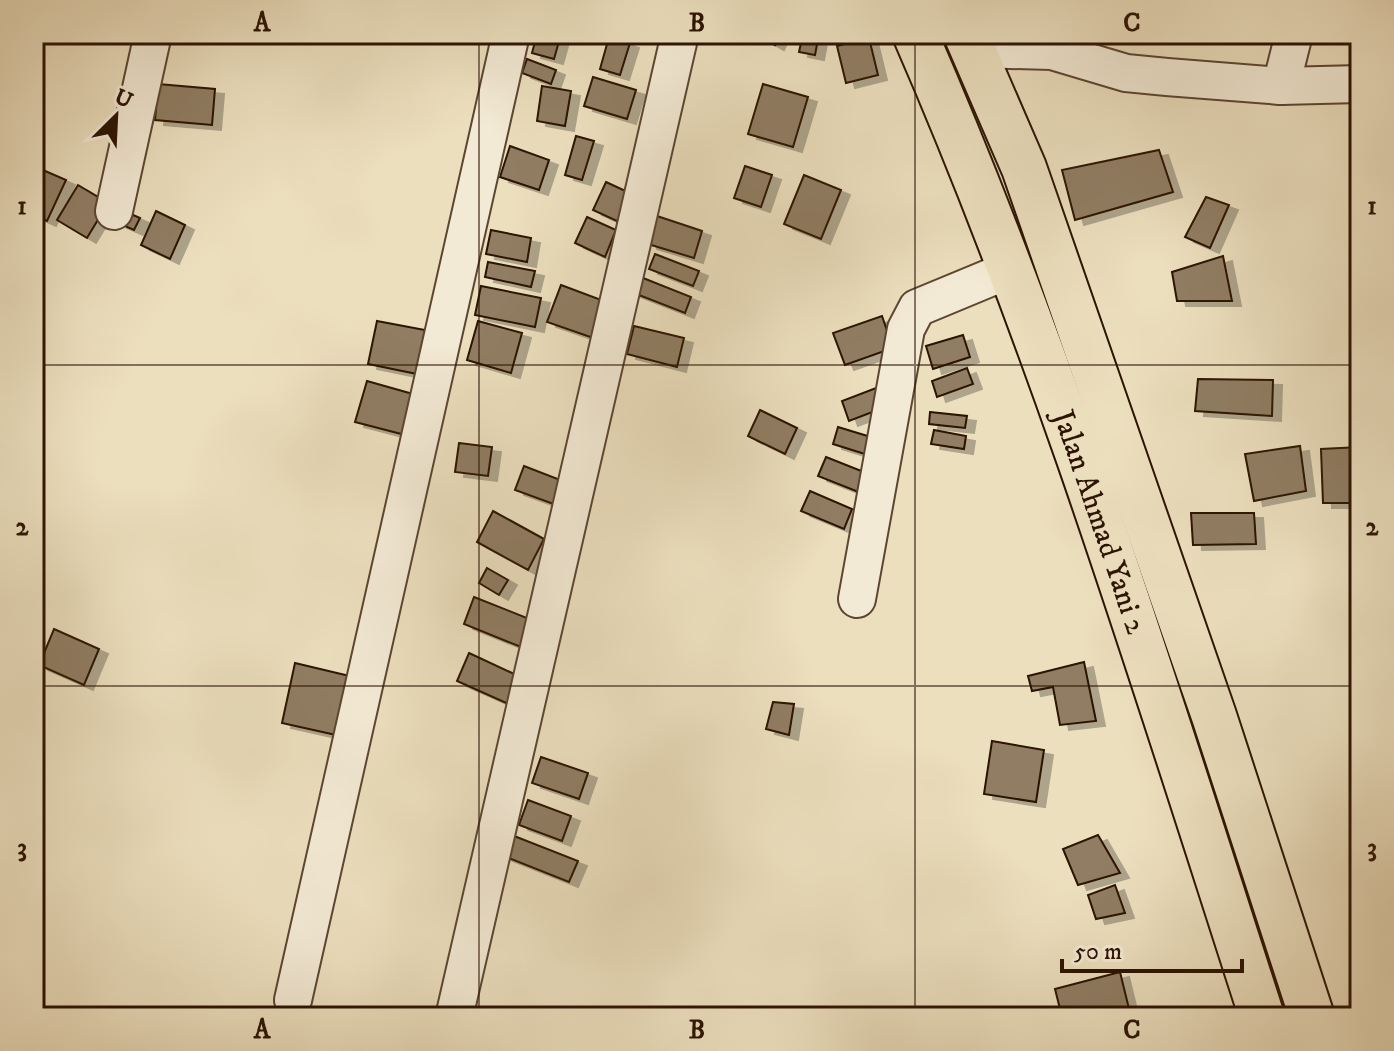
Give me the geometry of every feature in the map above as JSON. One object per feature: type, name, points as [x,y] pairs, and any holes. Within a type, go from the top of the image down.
[{"type":"highway","name":"Jalan Ahmad Yani 2","points":[[915,34],[980,184],[1072,436],[1262,1017]]},
{"type":"highway","name":"Jalan Ahmad Yani 2","points":[[969,42],[1024,168],[1214,716],[1312,1017]]},
{"type":"street","points":[[114,211],[153,34]]},
{"type":"street","points":[[293,1000],[511,34]]},
{"type":"street","points":[[455,1013],[680,34]]},
{"type":"street","points":[[1282,79],[1294,34]]},
{"type":"street","points":[[969,42],[1052,51],[1126,73],[1360,84]]},
{"type":"street","points":[[857,599],[906,329],[917,308],[1011,269]]},
{"type":"building","points":[[537,34],[561,34],[554,59],[532,53]]},
{"type":"building","points":[[755,34],[780,34],[775,45]]},
{"type":"building","points":[[803,34],[819,34],[815,55],[799,52]]},
{"type":"building","points":[[609,37],[630,43],[620,75],[600,69]]},
{"type":"building","points":[[869,38],[878,75],[846,83],[837,46]]},
{"type":"building","points":[[527,59],[556,70],[551,84],[522,73]]},
{"type":"building","points":[[593,77],[636,90],[627,119],[584,106]]},
{"type":"building","points":[[158,84],[215,89],[212,125],[155,120]]},
{"type":"building","points":[[763,84],[808,97],[793,147],[748,134]]},
{"type":"building","points":[[542,86],[571,91],[565,126],[537,121]]},
{"type":"building","points":[[576,136],[594,141],[582,180],[565,175]]},
{"type":"building","points":[[510,146],[549,160],[539,190],[500,177]]},
{"type":"building","points":[[1159,150],[1173,192],[1075,220],[1062,170]]},
{"type":"building","points":[[745,166],[772,175],[761,207],[734,198]]},
{"type":"building","points":[[36,167],[66,180],[47,221],[34,215]]},
{"type":"building","points":[[804,175],[841,190],[821,239],[784,224]]},
{"type":"building","points":[[606,182],[632,194],[619,222],[593,210]]},
{"type":"building","points":[[78,185],[108,203],[87,238],[57,220]]},
{"type":"building","points":[[1206,197],[1229,205],[1210,248],[1185,237]]},
{"type":"building","points":[[124,211],[140,218],[134,230],[118,223]]},
{"type":"building","points":[[156,211],[185,225],[170,259],[141,245]]},
{"type":"building","points":[[657,216],[702,231],[694,258],[648,244]]},
{"type":"building","points":[[587,217],[616,230],[605,257],[575,243]]},
{"type":"building","points":[[491,230],[531,238],[527,262],[486,254]]},
{"type":"building","points":[[655,254],[699,271],[693,286],[649,269]]},
{"type":"building","points":[[1223,256],[1232,301],[1177,301],[1172,272]]},
{"type":"building","points":[[488,262],[535,271],[531,287],[485,277]]},
{"type":"building","points":[[633,274],[691,297],[685,313],[626,290]]},
{"type":"building","points":[[561,285],[612,304],[599,340],[547,322]]},
{"type":"building","points":[[481,286],[541,298],[535,327],[475,315]]},
{"type":"building","points":[[882,316],[893,348],[845,365],[833,333]]},
{"type":"building","points":[[377,321],[425,330],[417,374],[368,364]]},
{"type":"building","points":[[478,321],[522,333],[511,373],[467,360]]},
{"type":"building","points":[[634,326],[684,338],[677,367],[627,354]]},
{"type":"building","points":[[963,335],[970,357],[933,369],[926,346]]},
{"type":"building","points":[[967,368],[973,384],[937,397],[932,381]]},
{"type":"building","points":[[1198,379],[1273,380],[1272,416],[1195,411]]},
{"type":"building","points":[[367,381],[420,396],[409,436],[355,422]]},
{"type":"building","points":[[876,388],[883,408],[849,421],[842,401]]},
{"type":"building","points":[[760,410],[797,428],[785,454],[748,436]]},
{"type":"building","points":[[930,412],[967,416],[965,428],[929,424]]},
{"type":"building","points":[[838,427],[874,438],[868,455],[833,444]]},
{"type":"building","points":[[934,430],[966,436],[964,449],[931,444]]},
{"type":"building","points":[[459,443],[492,447],[488,476],[455,472]]},
{"type":"building","points":[[1300,446],[1306,491],[1254,501],[1245,454]]},
{"type":"building","points":[[1360,447],[1360,503],[1323,503],[1321,449]]},
{"type":"building","points":[[826,457],[874,476],[866,495],[818,476]]},
{"type":"building","points":[[524,466],[568,483],[559,506],[515,490]]},
{"type":"building","points":[[810,491],[852,509],[844,529],[801,511]]},
{"type":"building","points":[[493,511],[544,539],[528,570],[477,542]]},
{"type":"building","points":[[1191,513],[1254,513],[1256,544],[1193,545]]},
{"type":"building","points":[[487,568],[508,580],[499,595],[479,583]]},
{"type":"building","points":[[474,597],[537,622],[526,649],[464,624]]},
{"type":"building","points":[[54,629],[99,649],[84,685],[39,665]]},
{"type":"building","points":[[469,653],[525,679],[513,706],[457,681]]},
{"type":"building","points":[[1084,662],[1096,721],[1060,725],[1053,687],[1032,691],[1028,676]]},
{"type":"building","points":[[295,663],[358,678],[345,737],[282,723]]},
{"type":"building","points":[[773,702],[794,704],[789,735],[766,729]]},
{"type":"building","points":[[992,741],[1044,750],[1036,802],[984,794]]},
{"type":"building","points":[[541,757],[588,773],[579,799],[532,783]]},
{"type":"building","points":[[528,800],[571,816],[562,841],[519,825]]},
{"type":"building","points":[[509,834],[578,861],[569,882],[501,855]]},
{"type":"building","points":[[1098,835],[1120,873],[1078,885],[1063,849]]},
{"type":"building","points":[[1115,885],[1125,913],[1096,919],[1088,895]]},
{"type":"building","points":[[1120,972],[1131,1017],[1062,1017],[1055,989]]}]
